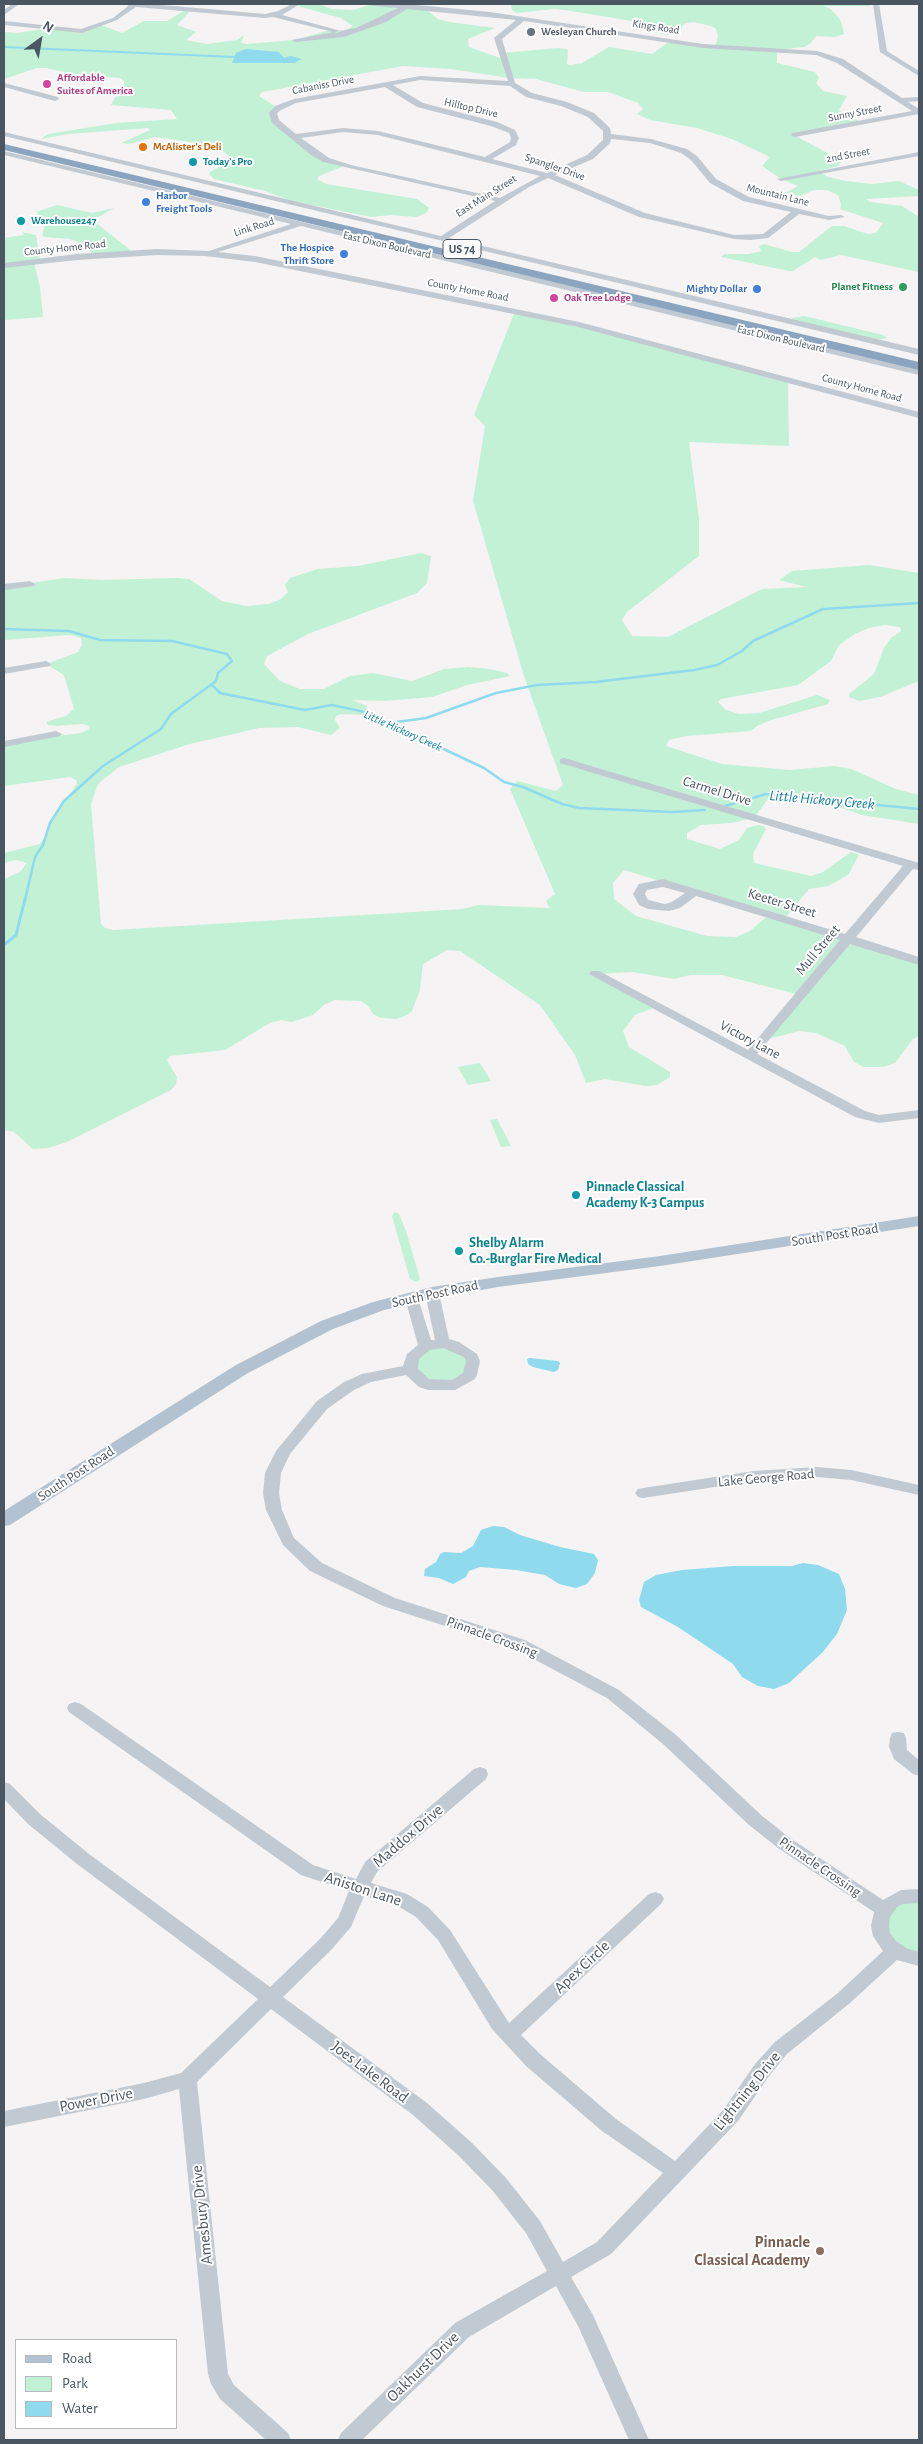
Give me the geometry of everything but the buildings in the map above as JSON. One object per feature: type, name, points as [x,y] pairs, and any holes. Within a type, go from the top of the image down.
[{"type":"highway","name":"East Dixon Boulevard","points":[[4,140],[304,222],[576,277],[783,323],[919,359]]},
{"type":"highway","name":"East Dixon Boulevard","points":[[4,152],[194,187],[919,366]]},
{"type":"main road","name":"South Post Road","points":[[4,1520],[273,1351],[350,1316],[432,1293],[842,1234],[919,1221]]},
{"type":"street","points":[[4,13],[16,4]]},
{"type":"street","points":[[130,4],[247,15],[275,15],[310,26],[349,32]]},
{"type":"street","points":[[4,23],[82,31],[115,19],[134,4]]},
{"type":"street","points":[[172,8],[181,4]]},
{"type":"street","points":[[275,15],[298,4]]},
{"type":"street","name":"Kings Road","points":[[374,4],[522,18],[703,46],[817,53],[840,61],[919,112]]},
{"type":"street","points":[[876,4],[884,52],[919,74]]},
{"type":"street","points":[[296,40],[349,32],[383,20],[407,6]]},
{"type":"street","points":[[522,18],[498,38],[512,84],[529,95],[570,106],[591,115],[604,126],[608,136]]},
{"type":"street","points":[[910,68],[919,67]]},
{"type":"street","name":"Cabaniss Drive","points":[[500,200],[340,165],[319,156],[275,121],[273,113],[278,108],[294,101],[428,78],[512,84]]},
{"type":"street","name":"Hilltop Drive","points":[[386,84],[425,107],[494,124],[514,134],[513,143],[487,159]]},
{"type":"street","points":[[4,85],[55,99]]},
{"type":"street","points":[[899,100],[919,99]]},
{"type":"street","name":"Sunny Street","points":[[795,135],[919,112]]},
{"type":"street","name":"Spangler Drive","points":[[294,136],[337,130],[367,131],[547,175],[642,215],[734,237],[751,238],[765,236],[796,212]]},
{"type":"street","name":"East Dixon Boulevard","points":[[4,134],[126,174]]},
{"type":"street","name":"East Main Street","points":[[440,239],[500,200],[547,175],[590,157],[605,144],[608,136]]},
{"type":"street","name":"Mountain Lane","points":[[608,136],[651,141],[678,149],[692,156],[713,181],[726,191],[754,202],[829,218],[842,217]]},
{"type":"street","name":"East Dixon Boulevard","points":[[4,152],[126,174],[440,239],[489,260],[919,372]]},
{"type":"street","name":"2nd Street","points":[[781,179],[919,154]]},
{"type":"street","name":"East Dixon Boulevard","points":[[304,222],[919,352]]},
{"type":"street","name":"Link Road","points":[[205,253],[304,222]]},
{"type":"street","name":"County Home Road","points":[[4,266],[126,254],[205,253],[255,259],[579,324],[919,415]]},
{"type":"street","points":[[4,587],[30,584]]},
{"type":"street","points":[[4,671],[46,664]]},
{"type":"street","points":[[4,744],[56,734]]},
{"type":"street","name":"Carmel Drive","points":[[564,761],[915,866]]},
{"type":"street","name":"Mull Street","points":[[749,1056],[848,939],[915,866]]},
{"type":"street","name":"Keeter Street","points":[[694,892],[919,961]]},
{"type":"street","name":"Victory Lane","points":[[595,974],[860,1114],[880,1119],[919,1114]]},
{"type":"street","points":[[432,1293],[443,1343]]},
{"type":"street","points":[[412,1298],[426,1346]]},
{"type":"street","points":[[443,1343],[463,1349],[473,1361],[470,1375],[464,1381],[455,1385],[433,1386],[416,1378],[410,1369],[412,1357],[426,1346],[443,1343]]},
{"type":"street","name":"Pinnacle Crossing","points":[[410,1369],[367,1378],[349,1386],[322,1405],[284,1450],[273,1473],[271,1492],[277,1519],[288,1542],[316,1567],[389,1602],[502,1637],[586,1678],[612,1694],[669,1739],[755,1820],[784,1844],[884,1910]]},
{"type":"street","name":"Lake George Road","points":[[643,1493],[754,1476],[817,1472],[880,1480],[919,1490]]},
{"type":"street","name":"Aniston Lane","points":[[75,1708],[307,1870],[327,1878],[401,1899],[422,1912],[444,1935],[498,2024],[533,2060],[609,2125],[676,2172]]},
{"type":"street","points":[[898,1738],[897,1747],[900,1754],[919,1769]]},
{"type":"street","name":"Maddox Drive","points":[[271,1997],[326,1944],[345,1922],[371,1867],[389,1849],[480,1774]]},
{"type":"street","name":"Joes Lake Road","points":[[4,1789],[34,1819],[83,1859],[271,1997],[420,2110],[465,2149],[499,2184],[532,2227],[586,2322],[639,2440]]},
{"type":"street","points":[[919,1896],[901,1897],[891,1902],[884,1910],[880,1920],[881,1931],[886,1942],[896,1950],[919,1959]]},
{"type":"street","name":"Apex Circle","points":[[510,2035],[655,1899]]},
{"type":"street","name":"Lightning Drive","points":[[558,2273],[604,2248],[731,2115],[762,2070],[781,2048],[832,2009],[896,1950]]},
{"type":"street","points":[[188,2079],[271,1997]]},
{"type":"street","name":"Power Drive","points":[[4,2119],[144,2091],[188,2079]]},
{"type":"street","name":"Amesbury Drive","points":[[188,2079],[218,2374],[221,2384],[227,2392],[281,2440]]},
{"type":"street","name":"Oakhurst Drive","points":[[348,2440],[452,2338],[558,2273]]},
{"type":"green space","points":[[319,4],[332,9],[353,10],[373,4],[423,7],[438,19],[495,28],[468,39],[469,47],[503,59],[502,53],[566,49],[568,50],[567,64],[570,65],[582,63],[609,47],[652,54],[670,41],[715,47],[718,36],[716,29],[711,26],[694,22],[685,23],[679,32],[667,35],[649,31],[644,24],[638,22],[571,11],[555,9],[516,13],[512,10],[511,4],[871,4],[869,6],[824,6],[831,9],[841,21],[844,34],[834,37],[816,36],[811,43],[804,47],[777,50],[777,63],[815,72],[819,78],[816,83],[823,91],[847,96],[839,110],[862,123],[792,134],[842,161],[838,166],[819,171],[828,177],[846,181],[872,184],[899,181],[919,190],[919,196],[866,199],[870,202],[902,206],[919,217],[919,272],[841,255],[820,260],[815,257],[793,271],[721,257],[725,254],[749,254],[761,251],[759,246],[764,244],[792,252],[799,252],[832,226],[844,226],[868,234],[876,233],[883,223],[840,209],[841,204],[838,195],[827,190],[814,190],[800,196],[785,193],[798,186],[781,179],[762,166],[769,158],[768,156],[732,139],[697,128],[650,120],[637,114],[643,109],[638,103],[608,92],[584,92],[536,79],[509,78],[451,69],[403,66],[262,92],[259,96],[278,108],[274,118],[314,153],[344,166],[319,176],[317,179],[326,184],[417,199],[429,208],[426,213],[416,217],[390,215],[371,217],[292,201],[265,191],[214,179],[209,174],[210,172],[227,163],[231,158],[223,151],[197,143],[155,137],[129,144],[121,143],[150,130],[148,128],[68,134],[41,139],[48,134],[116,123],[177,119],[171,110],[111,105],[115,97],[123,95],[124,81],[120,78],[79,75],[37,68],[4,79],[4,32],[17,33],[49,28],[77,31],[101,25],[122,33],[144,21],[167,21],[187,9],[191,10],[177,25],[196,32],[186,40],[207,44],[237,40],[244,35],[241,43],[246,44],[295,40],[330,30],[343,32],[353,26],[341,18],[294,5]]},
{"type":"green space","points":[[57,205],[92,213],[114,208],[97,218],[95,222],[134,253],[95,256],[82,244],[70,239],[45,237],[42,235],[46,222],[36,212]]},
{"type":"green space","points":[[22,232],[36,235],[40,261],[34,262],[40,287],[43,317],[4,320],[4,238],[24,235]]},
{"type":"green space","points":[[515,311],[788,380],[789,446],[689,442],[699,519],[699,556],[627,612],[622,620],[632,636],[668,637],[762,589],[806,587],[779,580],[792,571],[869,565],[919,573],[919,681],[880,697],[859,701],[849,697],[849,694],[874,674],[884,648],[891,638],[901,631],[900,627],[885,625],[869,628],[855,634],[839,645],[831,661],[798,685],[721,699],[718,702],[726,710],[739,714],[759,713],[817,695],[830,700],[828,704],[768,721],[751,731],[686,736],[669,740],[666,746],[722,764],[790,770],[834,766],[851,769],[896,789],[919,795],[919,824],[862,815],[808,796],[785,793],[770,796],[754,818],[731,823],[701,825],[687,833],[687,839],[720,849],[739,840],[747,828],[759,825],[765,827],[766,829],[753,854],[754,863],[811,876],[823,872],[851,852],[859,855],[848,875],[828,886],[809,889],[784,919],[624,870],[613,883],[614,899],[636,916],[707,936],[736,937],[750,931],[765,918],[774,918],[919,961],[919,1036],[913,1039],[895,1063],[883,1067],[864,1067],[854,1062],[845,1046],[816,1033],[799,1031],[761,1041],[800,995],[722,975],[690,975],[674,979],[633,972],[596,974],[656,1007],[635,1015],[623,1031],[629,1047],[670,1072],[670,1077],[657,1085],[646,1086],[605,1079],[586,1083],[575,1055],[540,1005],[460,951],[447,950],[423,964],[420,990],[412,1011],[407,1015],[397,1019],[382,1018],[374,1015],[368,1006],[361,1001],[335,1000],[324,1005],[313,1015],[292,1022],[281,1020],[270,1023],[225,1050],[170,1056],[167,1060],[177,1077],[176,1084],[171,1090],[67,1142],[48,1148],[33,1149],[14,1132],[4,1130],[4,879],[20,872],[27,863],[16,860],[4,863],[4,853],[40,844],[48,833],[50,823],[77,784],[76,780],[70,777],[4,786],[4,744],[56,734],[81,733],[88,730],[90,726],[82,724],[56,726],[48,725],[46,722],[66,716],[74,709],[64,675],[46,664],[78,652],[82,645],[81,638],[71,635],[4,640],[4,587],[65,578],[102,580],[177,578],[189,579],[222,601],[246,606],[269,604],[281,599],[288,592],[285,585],[290,578],[318,569],[358,566],[421,553],[431,556],[427,583],[417,593],[308,634],[267,656],[264,664],[280,681],[300,689],[324,689],[350,676],[373,673],[412,681],[444,669],[468,667],[490,669],[507,673],[510,676],[467,685],[432,697],[385,701],[352,700],[367,706],[367,715],[341,714],[336,716],[335,720],[340,728],[331,735],[298,727],[259,728],[190,744],[119,767],[98,784],[91,804],[101,924],[105,928],[113,930],[463,909],[479,905],[549,908],[546,901],[555,894],[510,789],[517,781],[556,791],[563,785],[524,676],[473,501],[485,426],[474,415]]},
{"type":"green space","points":[[804,316],[883,335],[887,338],[876,340],[794,321],[792,318]]},
{"type":"green space","points":[[480,1063],[491,1081],[468,1085],[458,1067]]},
{"type":"green space","points":[[497,1119],[511,1146],[501,1147],[490,1120]]},
{"type":"green space","points":[[395,1212],[399,1214],[406,1231],[420,1279],[417,1282],[410,1279],[392,1216]]},
{"type":"green space","points":[[443,1347],[459,1351],[468,1361],[466,1372],[455,1381],[430,1381],[417,1373],[415,1360],[426,1350]]},
{"type":"green space","points":[[913,1895],[919,1896],[919,1959],[913,1958],[886,1942],[891,1902]]},
{"type":"water","points":[[246,49],[279,52],[284,58],[291,56],[302,59],[294,63],[232,63],[236,53]]},
{"type":"water","points":[[527,1359],[558,1361],[560,1363],[558,1370],[554,1372],[533,1367],[528,1364]]},
{"type":"water","points":[[493,1526],[504,1527],[520,1535],[560,1547],[594,1554],[598,1560],[595,1573],[587,1584],[576,1588],[559,1584],[545,1575],[480,1567],[469,1571],[466,1577],[453,1584],[439,1578],[424,1576],[425,1569],[436,1562],[440,1554],[444,1552],[461,1553],[473,1546],[481,1530]]},
{"type":"water","points":[[803,1563],[818,1565],[839,1574],[845,1589],[847,1610],[837,1634],[823,1652],[789,1683],[774,1689],[758,1686],[742,1677],[733,1664],[678,1627],[641,1607],[639,1600],[644,1582],[656,1575],[682,1570],[733,1566],[792,1566]]},
{"type":"waterway","points":[[4,47],[234,57]]},
{"type":"waterway","points":[[389,723],[426,718],[496,693],[537,685],[596,682],[694,670],[717,665],[742,651],[753,641],[823,609],[919,603]]},
{"type":"waterway","points":[[4,629],[69,631],[100,640],[172,641],[227,654],[232,661],[218,673],[216,681],[171,714],[161,729],[103,766],[64,801],[50,823],[43,845],[35,857],[25,900]]},
{"type":"waterway","name":"Little Hickory Creek","points":[[212,685],[220,693],[305,710],[332,705],[365,712],[484,768],[504,782],[523,787],[562,804],[579,808],[673,812],[705,810]]},
{"type":"waterway","name":"Little Hickory Creek","points":[[725,806],[766,794],[919,809]]},
{"type":"waterway","points":[[4,945],[16,935],[25,899]]},
{"type":"place","name":"Wesleyan Church","points":[[531,32]]},
{"type":"place","name":"Affordable Suites of America","points":[[47,84]]},
{"type":"place","name":"McAlister's Deli","points":[[143,147]]},
{"type":"place","name":"Today's Pro","points":[[193,162]]},
{"type":"place","name":"Harbor Freight Tools","points":[[146,202]]},
{"type":"place","name":"Warehouse247","points":[[21,221]]},
{"type":"place","name":"The Hospice Thrift Store","points":[[344,254]]},
{"type":"place","name":"Planet Fitness","points":[[903,287]]},
{"type":"place","name":"Mighty Dollar","points":[[757,289]]},
{"type":"place","name":"Oak Tree Lodge","points":[[554,298]]},
{"type":"place","name":"Pinnacle Classical Academy K-3 Campus","points":[[576,1195]]},
{"type":"place","name":"Shelby Alarm Co.-Burglar Fire Medical","points":[[459,1251]]},
{"type":"place","name":"Pinnacle Classical Academy","points":[[820,2251]]}]
